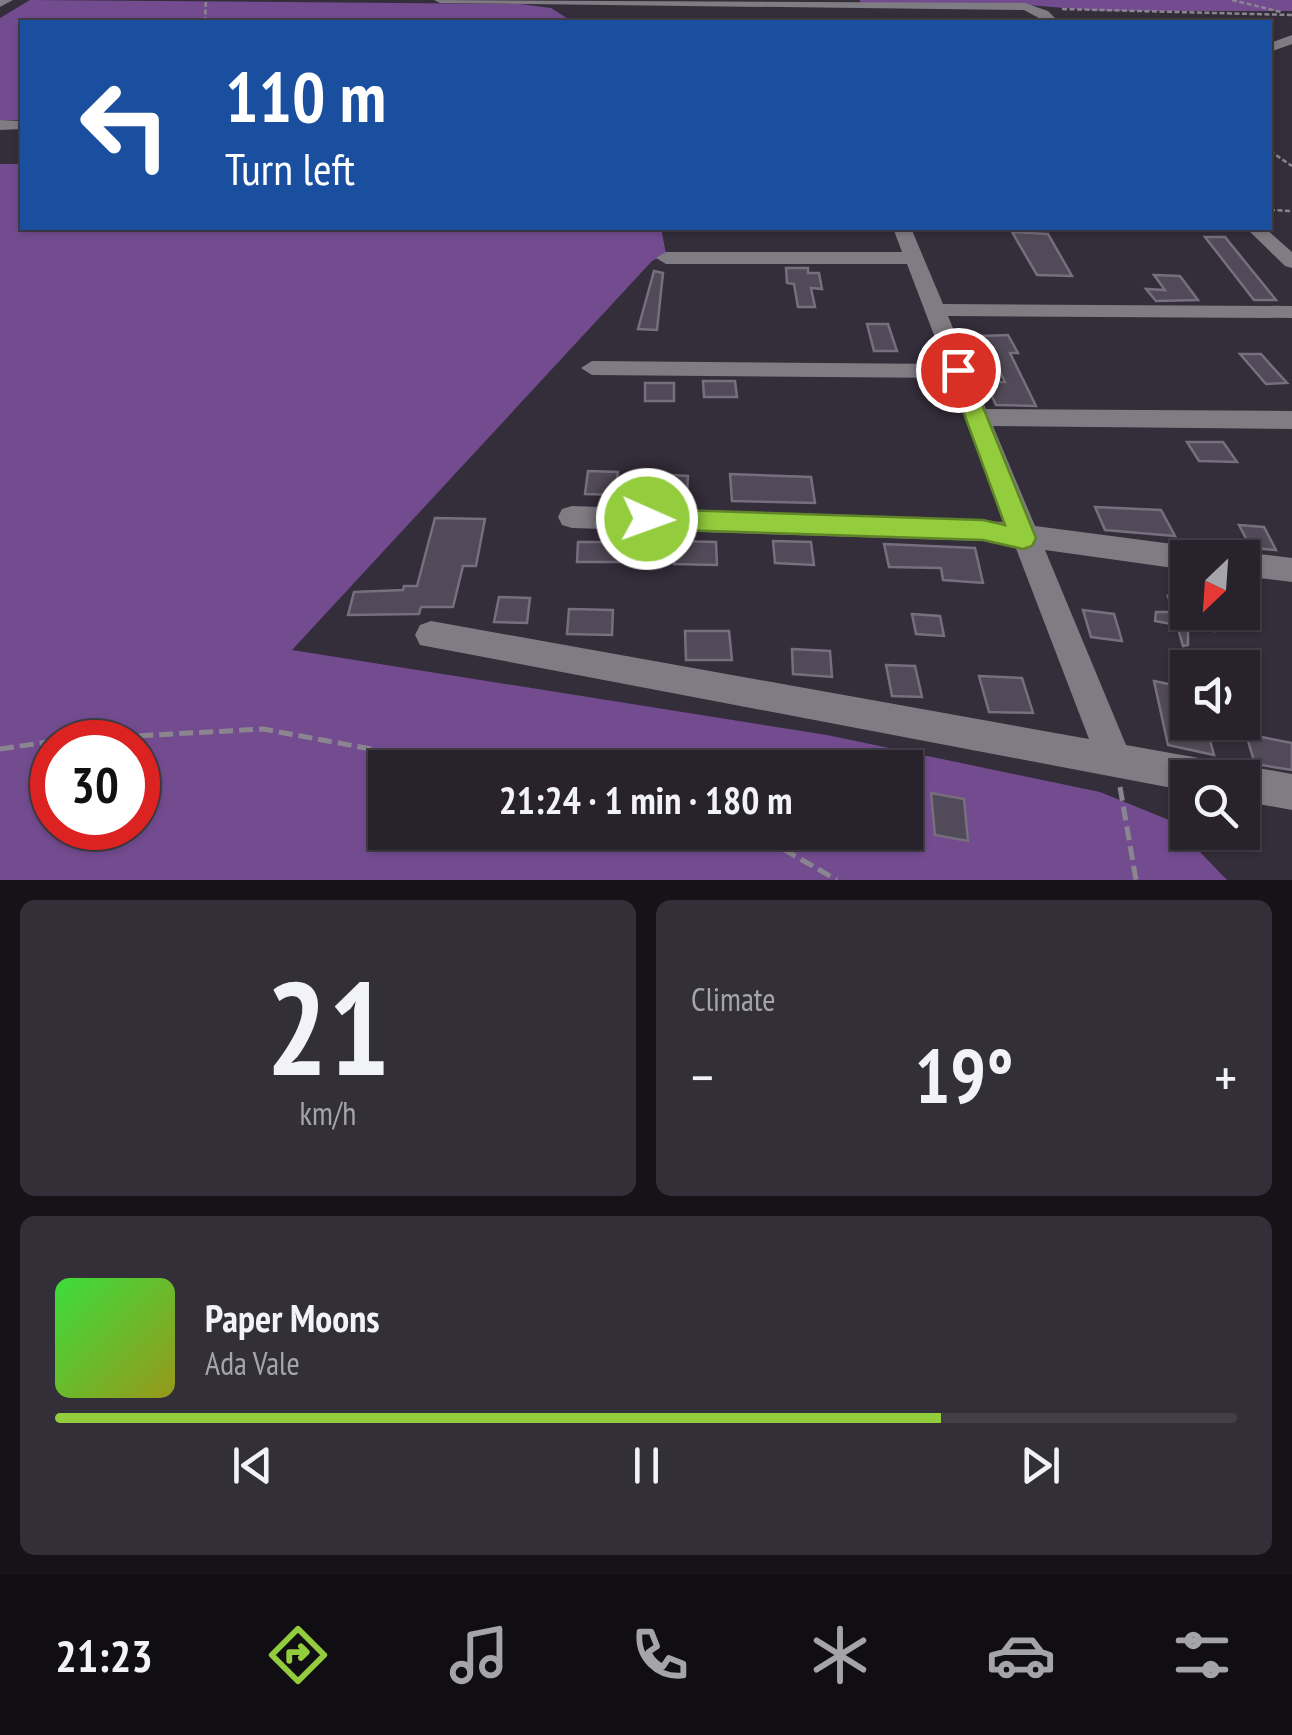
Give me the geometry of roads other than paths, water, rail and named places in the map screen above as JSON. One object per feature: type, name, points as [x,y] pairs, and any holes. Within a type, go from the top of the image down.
[{"type":"street","points":[[0,4],[7,0]]},
{"type":"street","points":[[440,0],[1025,7],[1051,20]]},
{"type":"street","points":[[738,6],[762,17]]},
{"type":"street","points":[[912,7],[922,20]]},
{"type":"street","points":[[903,230],[1114,758]]},
{"type":"street","points":[[1257,230],[1292,262]]},
{"type":"street","points":[[666,258],[914,258]]},
{"type":"street","points":[[934,310],[1292,312]]},
{"type":"street","points":[[592,368],[923,373],[958,370]]},
{"type":"street","points":[[977,418],[1292,420]]},
{"type":"street","points":[[572,517],[983,530],[1170,556]]},
{"type":"street","points":[[1260,566],[1292,570]]},
{"type":"street","points":[[431,634],[1170,770]]},
{"type":"street","points":[[1260,786],[1292,792]]}]
